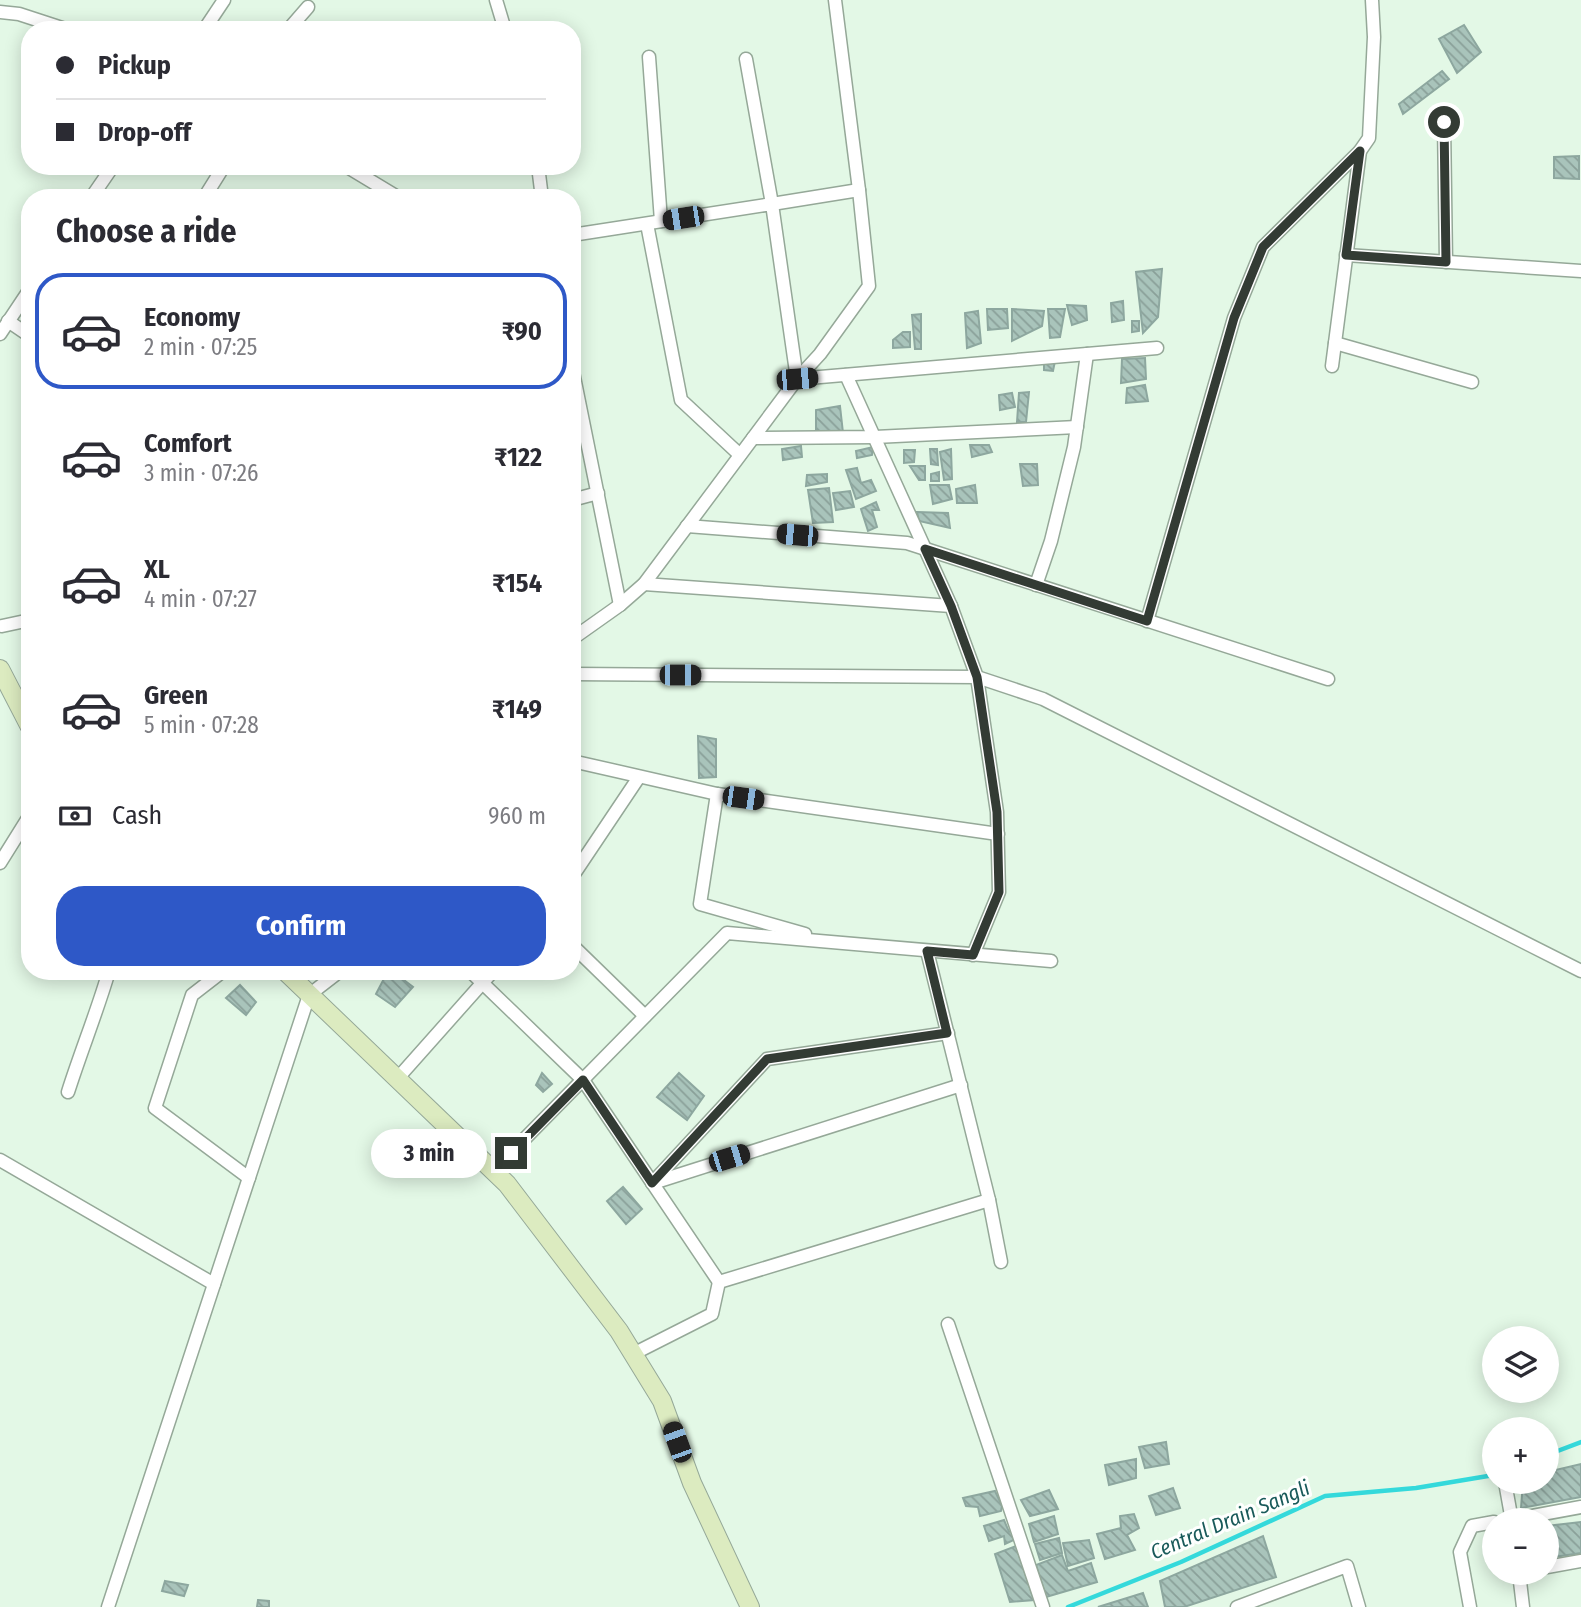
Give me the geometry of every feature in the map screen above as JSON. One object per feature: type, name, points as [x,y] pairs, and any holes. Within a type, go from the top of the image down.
[{"type":"main road","points":[[0,669],[21,710]]},
{"type":"main road","points":[[294,980],[507,1184],[619,1331],[662,1401],[692,1483],[750,1607]]},
{"type":"street","points":[[210,21],[224,0]]},
{"type":"street","points":[[496,0],[502,21]]},
{"type":"street","points":[[581,633],[644,584],[869,286],[835,0]]},
{"type":"street","points":[[1147,621],[1234,318],[1263,247],[1360,151],[1369,138],[1374,37],[1372,0]]},
{"type":"street","points":[[296,21],[308,7]]},
{"type":"street","points":[[0,12],[19,14],[40,21]]},
{"type":"street","points":[[649,57],[661,221]]},
{"type":"street","points":[[746,59],[772,204],[797,379]]},
{"type":"street","points":[[1444,122],[1446,262]]},
{"type":"street","points":[[1332,366],[1360,151]]},
{"type":"street","points":[[361,175],[384,189]]},
{"type":"street","points":[[581,234],[859,190]]},
{"type":"street","points":[[647,223],[681,400],[740,456]]},
{"type":"street","points":[[1346,255],[1581,271]]},
{"type":"street","points":[[0,334],[21,302]]},
{"type":"street","points":[[8,321],[21,330]]},
{"type":"street","points":[[1335,343],[1472,382]]},
{"type":"street","points":[[797,379],[1157,348]]},
{"type":"street","points":[[1036,585],[1051,541],[1077,427],[1087,354]]},
{"type":"street","points":[[846,375],[951,606],[977,677],[997,812],[999,892],[973,955]]},
{"type":"street","points":[[581,411],[620,605]]},
{"type":"street","points":[[753,438],[875,437],[1077,427]]},
{"type":"street","points":[[581,498],[598,493]]},
{"type":"street","points":[[687,526],[907,543],[1328,679]]},
{"type":"street","points":[[644,584],[951,606]]},
{"type":"street","points":[[2,625],[21,622]]},
{"type":"street","points":[[581,674],[977,677],[1043,699],[1581,971]]},
{"type":"street","points":[[581,763],[717,794],[998,834]]},
{"type":"street","points":[[581,864],[639,777]]},
{"type":"street","points":[[717,794],[700,904],[835,943]]},
{"type":"street","points":[[0,863],[21,829]]},
{"type":"street","points":[[493,1171],[727,933],[1051,961]]},
{"type":"street","points":[[927,951],[989,1200],[1001,1262]]},
{"type":"street","points":[[581,954],[645,1016]]},
{"type":"street","points":[[68,1092],[106,980]]},
{"type":"street","points":[[211,980],[192,995],[155,1108],[249,1178]]},
{"type":"street","points":[[108,1607],[309,995],[328,980]]},
{"type":"street","points":[[480,980],[583,1080],[719,1282],[712,1314],[633,1354]]},
{"type":"street","points":[[397,1079],[486,980]]},
{"type":"street","points":[[652,1183],[767,1059],[947,1033]]},
{"type":"street","points":[[652,1183],[961,1085]]},
{"type":"street","points":[[0,1160],[215,1283]]},
{"type":"street","points":[[719,1282],[989,1200]]},
{"type":"street","points":[[948,1324],[1043,1607]]},
{"type":"street","points":[[1559,1511],[1581,1507]]},
{"type":"street","points":[[1470,1607],[1460,1552],[1472,1526],[1482,1524]]},
{"type":"street","points":[[1559,1565],[1581,1562]]},
{"type":"street","points":[[1237,1607],[1347,1566],[1359,1607]]},
{"type":"street","points":[[1521,1585],[1523,1607]]},
{"type":"building","points":[[1464,25],[1481,52],[1457,73],[1439,39]]},
{"type":"building","points":[[1442,71],[1449,79],[1403,114],[1399,104]]},
{"type":"building","points":[[1579,156],[1579,179],[1554,178],[1554,157]]},
{"type":"building","points":[[1162,269],[1158,317],[1143,333],[1136,272]]},
{"type":"building","points":[[1123,301],[1124,320],[1112,322],[1111,303]]},
{"type":"building","points":[[1067,305],[1086,306],[1087,320],[1072,325]]},
{"type":"building","points":[[987,309],[1007,309],[1008,328],[988,330]]},
{"type":"building","points":[[1012,309],[1044,311],[1042,326],[1012,341]]},
{"type":"building","points":[[1048,309],[1065,309],[1060,337],[1050,338]]},
{"type":"building","points":[[978,311],[981,343],[967,348],[965,313]]},
{"type":"building","points":[[921,314],[921,349],[915,349],[912,315]]},
{"type":"building","points":[[1132,321],[1139,321],[1139,331],[1132,332]]},
{"type":"building","points":[[903,332],[910,332],[910,347],[893,348],[893,340]]},
{"type":"building","points":[[1145,358],[1146,379],[1121,383],[1122,359]]},
{"type":"building","points":[[1055,361],[1053,371],[1044,370],[1044,362]]},
{"type":"building","points":[[1145,385],[1148,401],[1126,403],[1127,388]]},
{"type":"building","points":[[1029,392],[1026,422],[1017,422],[1019,393]]},
{"type":"building","points":[[1012,393],[1015,407],[1000,410],[999,395]]},
{"type":"building","points":[[840,406],[843,433],[816,433],[816,410]]},
{"type":"building","points":[[970,445],[989,445],[992,452],[972,457]]},
{"type":"building","points":[[801,446],[802,457],[783,460],[782,449]]},
{"type":"building","points":[[873,447],[872,455],[857,458],[856,451]]},
{"type":"building","points":[[930,449],[937,449],[938,465],[931,464]]},
{"type":"building","points":[[951,449],[952,479],[944,480],[940,452]]},
{"type":"building","points":[[904,450],[915,450],[914,462],[904,463]]},
{"type":"building","points":[[1020,464],[1037,464],[1038,485],[1023,486]]},
{"type":"building","points":[[910,466],[925,466],[925,480],[919,480]]},
{"type":"building","points":[[857,468],[861,483],[871,480],[876,491],[856,499],[846,470]]},
{"type":"building","points":[[939,472],[939,481],[931,481],[931,474]]},
{"type":"building","points":[[827,474],[827,482],[806,486],[807,475]]},
{"type":"building","points":[[930,485],[949,485],[952,499],[933,504]]},
{"type":"building","points":[[975,485],[977,503],[957,503],[956,489]]},
{"type":"building","points":[[829,488],[833,522],[813,523],[808,490]]},
{"type":"building","points":[[850,491],[854,507],[836,510],[833,493]]},
{"type":"building","points":[[876,502],[879,510],[872,510],[877,527],[868,531],[861,509]]},
{"type":"building","points":[[917,512],[948,513],[950,528],[919,521]]},
{"type":"building","points":[[698,736],[716,739],[716,777],[699,778]]},
{"type":"building","points":[[383,980],[404,980],[413,987],[395,1007],[376,994]]},
{"type":"building","points":[[240,985],[256,1002],[246,1015],[226,998]]},
{"type":"building","points":[[542,1073],[552,1084],[543,1092],[536,1085]]},
{"type":"building","points":[[679,1073],[704,1096],[687,1120],[657,1097]]},
{"type":"building","points":[[623,1187],[642,1209],[626,1224],[607,1201]]},
{"type":"building","points":[[1166,1442],[1169,1464],[1145,1468],[1139,1447]]},
{"type":"building","points":[[1136,1459],[1136,1478],[1109,1485],[1105,1465]]},
{"type":"building","points":[[1581,1464],[1581,1497],[1521,1508],[1522,1494],[1559,1494],[1559,1469]]},
{"type":"building","points":[[1173,1488],[1180,1508],[1156,1515],[1149,1496]]},
{"type":"building","points":[[1049,1490],[1058,1509],[1030,1516],[1021,1500]]},
{"type":"building","points":[[995,1491],[1002,1506],[1001,1511],[980,1516],[978,1507],[966,1506],[963,1498]]},
{"type":"building","points":[[1134,1514],[1139,1528],[1127,1535],[1135,1550],[1105,1559],[1097,1534],[1121,1528],[1120,1516]]},
{"type":"building","points":[[1054,1516],[1058,1534],[1034,1542],[1029,1524]]},
{"type":"building","points":[[1004,1520],[1009,1532],[1015,1529],[1016,1539],[1005,1544],[1004,1536],[989,1541],[984,1526]]},
{"type":"building","points":[[1581,1522],[1581,1553],[1559,1556],[1559,1525]]},
{"type":"building","points":[[1263,1536],[1276,1577],[1184,1607],[1165,1607],[1160,1581]]},
{"type":"building","points":[[1059,1538],[1062,1553],[1040,1560],[1035,1544]]},
{"type":"building","points":[[1089,1540],[1094,1558],[1068,1566],[1063,1543]]},
{"type":"building","points":[[1016,1546],[1034,1600],[1010,1602],[995,1554]]},
{"type":"building","points":[[1062,1555],[1068,1571],[1091,1563],[1097,1582],[1046,1597],[1036,1565]]},
{"type":"building","points":[[165,1581],[188,1585],[184,1596],[162,1591]]},
{"type":"building","points":[[1143,1593],[1148,1607],[1098,1607]]},
{"type":"building","points":[[258,1600],[269,1601],[269,1607],[257,1607]]},
{"type":"waterway","name":"Central Drain Sangli","points":[[1559,1450],[1581,1442]]},
{"type":"waterway","name":"Central Drain Sangli","points":[[1068,1607],[1181,1562],[1325,1496],[1416,1488],[1482,1477]]},
{"type":"route","points":[[511,1153],[583,1080],[652,1183],[767,1059],[947,1033],[927,951],[973,955],[999,892],[997,812],[977,677],[951,606],[925,549],[1147,621],[1234,318],[1263,247],[1360,151],[1346,255],[1446,262],[1444,122]]}]
